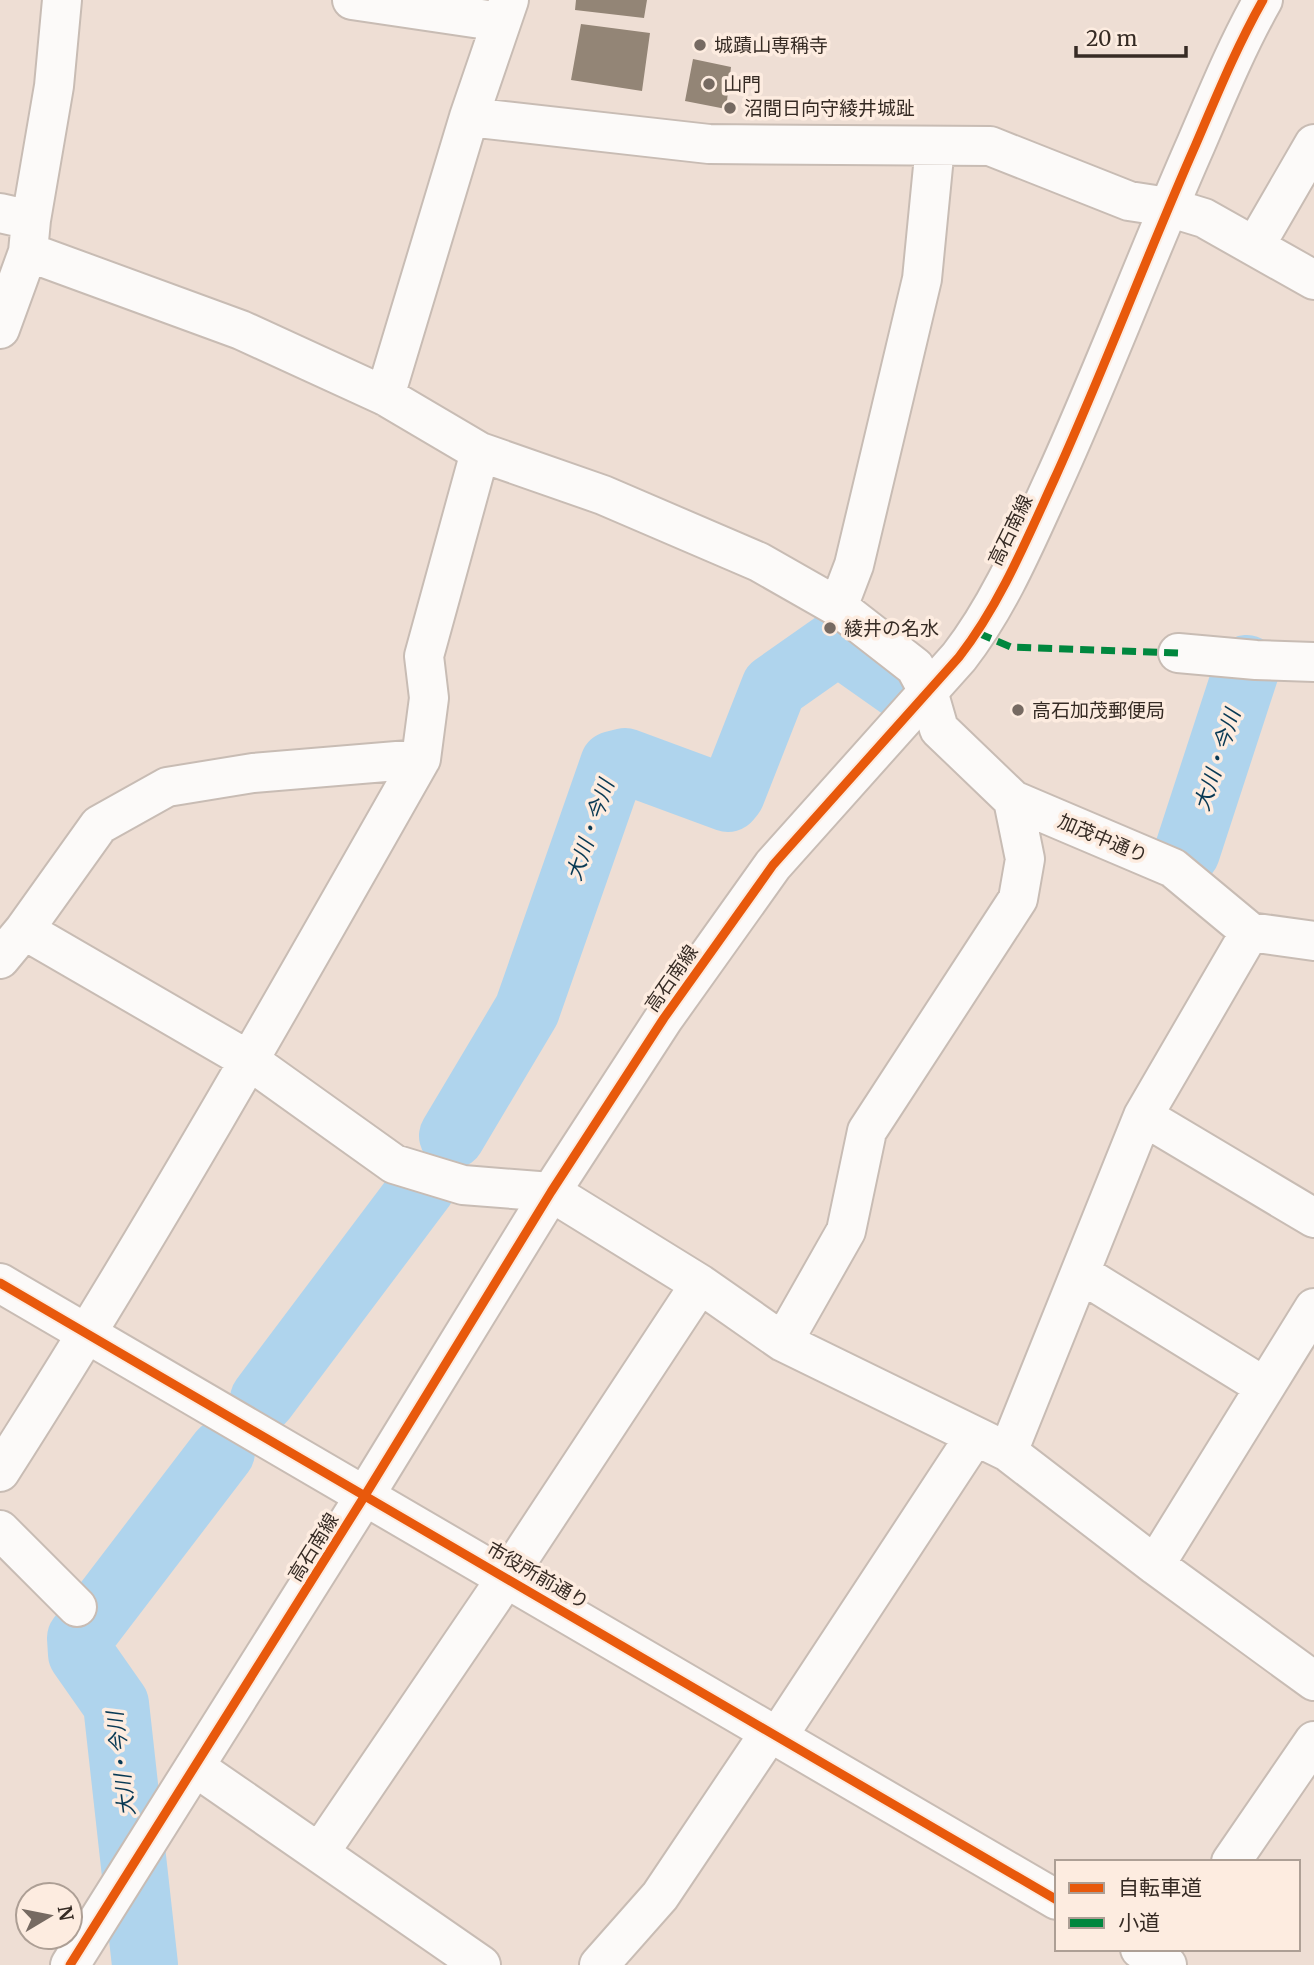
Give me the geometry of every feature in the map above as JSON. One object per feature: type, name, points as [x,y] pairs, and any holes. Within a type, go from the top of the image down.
[{"type":"street","points":[[0,329],[20,228],[54,86],[62,0]]},
{"type":"street","points":[[352,0],[505,11],[469,117],[385,396]]},
{"type":"street","name":"高石南線","points":[[70,1965],[364,1497],[551,1192],[664,1018],[773,865],[978,633],[1022,549],[1077,429],[1168,207],[1242,37],[1263,0]]},
{"type":"street","points":[[469,117],[709,144],[990,146],[1129,201],[1168,207],[1205,218],[1314,280]]},
{"type":"street","points":[[1255,246],[1314,144]]},
{"type":"street","points":[[838,607],[854,565],[922,279],[935,146]]},
{"type":"street","name":"加茂中通り","points":[[20,228],[385,396],[480,452],[603,495],[759,562],[838,607],[915,667],[928,691],[939,729],[1013,800],[1173,868],[1250,932]]},
{"type":"street","points":[[0,1472],[88,1335],[250,1061],[421,760],[429,698],[424,656],[480,452]]},
{"type":"street","points":[[1178,653],[1314,662]]},
{"type":"street","points":[[0,959],[99,825],[167,787],[253,773],[421,760]]},
{"type":"street","points":[[783,1342],[846,1231],[867,1131],[1018,899],[1025,859],[1013,800]]},
{"type":"street","points":[[24,930],[250,1061],[394,1164],[463,1185],[551,1192],[699,1284],[783,1342],[991,1444],[1314,1681]]},
{"type":"street","points":[[599,1965],[660,1896],[774,1734],[991,1444],[1080,1273],[1143,1116],[1250,932],[1314,941]]},
{"type":"street","points":[[1143,1116],[1314,1217]]},
{"type":"street","points":[[1080,1273],[1265,1387]]},
{"type":"street","name":"市役所前通り","points":[[0,1283],[1055,1899]]},
{"type":"street","points":[[320,1852],[507,1577],[699,1284]]},
{"type":"street","points":[[1156,1565],[1314,1308]]},
{"type":"street","points":[[0,1530],[77,1607]]},
{"type":"street","points":[[1232,1860],[1314,1741]]},
{"type":"street","points":[[195,1767],[481,1965]]},
{"type":"building","points":[[576,0],[647,0],[644,18],[575,10]]},
{"type":"building","points":[[581,24],[650,33],[642,91],[571,80]]},
{"type":"building","name":"山門","points":[[693,59],[731,67],[726,109],[685,101]]},
{"type":"waterway","name":"大川・今川","points":[[452,1136],[527,1010],[613,764],[625,761],[728,799],[774,687],[838,642],[899,685]]},
{"type":"waterway","name":"大川・今川","points":[[1187,852],[1247,668]]},
{"type":"waterway","name":"大川・今川","points":[[263,1399],[423,1186]]},
{"type":"waterway","name":"大川・今川","points":[[145,1965],[116,1704],[81,1654],[80,1638],[222,1452]]},
{"type":"marked path","points":[[978,633],[1011,647],[1178,653]]},
{"type":"cycle path","points":[[70,1965],[364,1497],[551,1192],[664,1018],[773,865],[959,657],[987,616],[1054,480],[1220,89],[1263,0]]},
{"type":"cycle path","points":[[0,1283],[1055,1899]]},
{"type":"place","name":"城蹟山専稱寺","points":[[700,45]]},
{"type":"place","name":"山門","points":[[709,84]]},
{"type":"place","name":"沼間日向守綾井城趾","points":[[730,108]]},
{"type":"place","name":"綾井の名水","points":[[830,628]]},
{"type":"place","name":"高石加茂郵便局","points":[[1018,710]]}]
